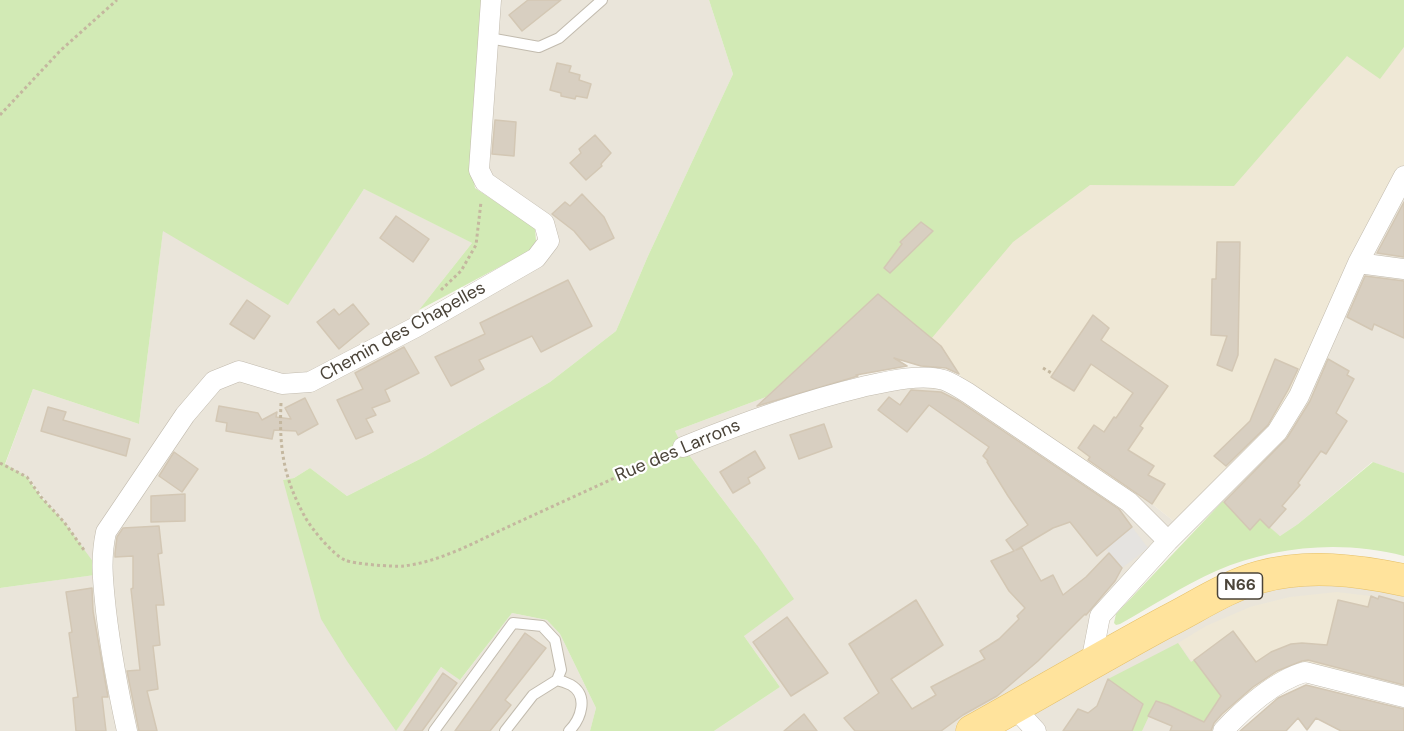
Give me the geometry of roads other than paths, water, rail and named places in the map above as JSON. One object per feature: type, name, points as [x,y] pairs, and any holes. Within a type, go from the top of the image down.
[{"type":"main road","name":"N66","points":[[972,731],[1091,663],[1216,596],[1260,577],[1314,568],[1360,571],[1404,580]]},
{"type":"street","points":[[489,38],[492,0]]},
{"type":"street","name":"Chemin des Chapelles","points":[[127,731],[112,663],[101,553],[106,532],[184,415],[214,381],[239,371],[282,384],[310,382],[416,327],[536,258],[549,241],[544,223],[485,182],[479,170],[489,38]]},
{"type":"street","points":[[1091,663],[1100,616],[1168,541],[1277,432],[1299,396],[1358,263],[1404,176]]},
{"type":"street","points":[[1358,263],[1404,269]]},
{"type":"street","name":"Rue des Larrons","points":[[683,447],[747,421],[816,398],[885,382],[925,378],[942,379],[968,393],[1129,502],[1168,541]]},
{"type":"street","points":[[1223,731],[1253,703],[1292,676],[1305,672],[1404,697]]},
{"type":"street","points":[[1014,707],[1036,731]]},
{"type":"lane","points":[[489,38],[539,47],[559,38],[602,0]]},
{"type":"lane","points":[[434,731],[513,622],[542,626],[555,640],[561,670],[557,680],[533,695],[506,731]]},
{"type":"lane","points":[[557,680],[572,685],[579,693],[582,703],[581,714],[569,731]]}]
